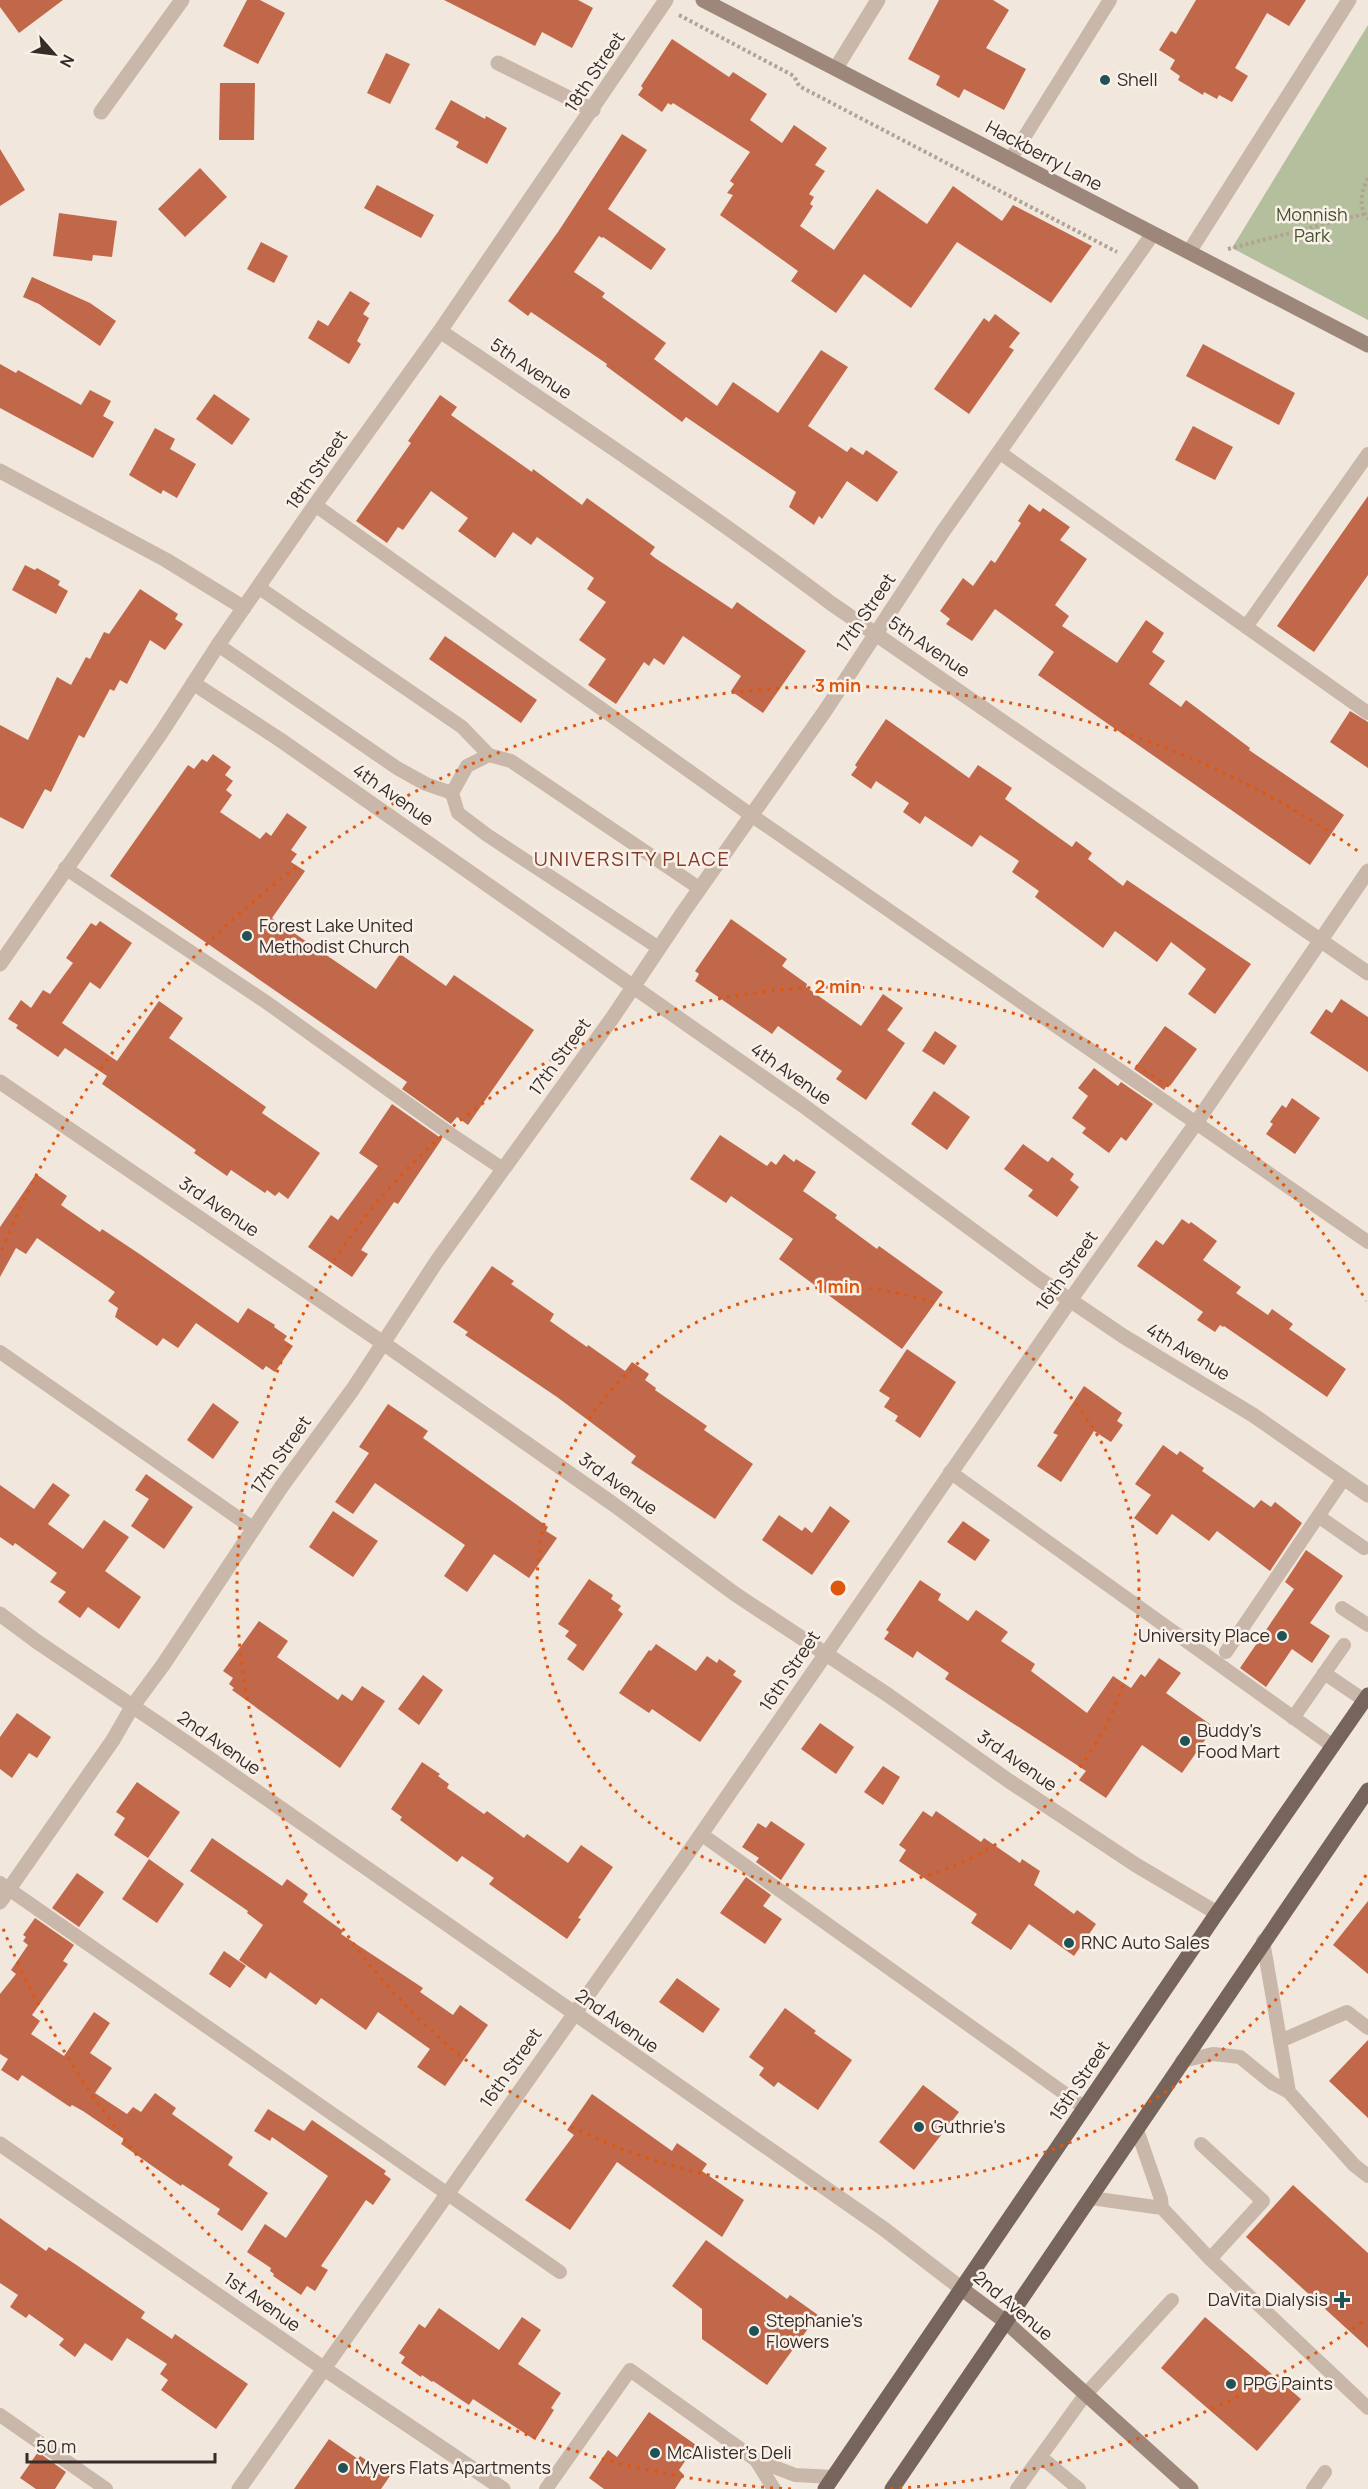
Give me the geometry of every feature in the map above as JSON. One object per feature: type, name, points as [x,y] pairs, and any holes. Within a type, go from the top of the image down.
[{"type":"main road","name":"Hackberry Lane","points":[[703,0],[1152,235],[1368,345]]},
{"type":"main road","name":"15th Street","points":[[829,2483],[1216,1913],[1366,1698]]},
{"type":"main road","points":[[892,2489],[1368,1790]]},
{"type":"main road","name":"2nd Avenue","points":[[962,2289],[1006,2322],[1191,2489]]},
{"type":"street","points":[[101,112],[182,0]]},
{"type":"street","name":"18th Street","points":[[0,964],[161,733],[258,587],[440,331],[593,110],[666,0]]},
{"type":"street","points":[[836,68],[878,0]]},
{"type":"street","points":[[1194,255],[1349,0]]},
{"type":"street","points":[[498,63],[593,110]]},
{"type":"street","name":"17th Street","points":[[0,1902],[4,1886],[112,1740],[132,1707],[163,1665],[254,1529],[353,1389],[437,1261],[633,987],[876,634],[942,533],[1152,235]]},
{"type":"street","name":"5th Avenue","points":[[440,331],[724,525],[876,634],[1368,973]]},
{"type":"street","points":[[0,471],[166,560],[244,608]]},
{"type":"street","name":"4th Avenue","points":[[193,683],[279,739],[811,1111],[1039,1279],[1123,1336],[1253,1414],[1368,1495]]},
{"type":"street","name":"16th Street","points":[[238,2489],[701,1834],[950,1472],[1196,1123],[1368,871]]},
{"type":"street","name":"3rd Avenue","points":[[0,1082],[383,1343],[613,1504],[735,1594],[888,1695],[1009,1781],[1116,1852],[1216,1913]]},
{"type":"street","name":"2nd Avenue","points":[[0,1614],[573,2015],[884,2229],[962,2289]]},
{"type":"street","name":"1st Avenue","points":[[0,2144],[322,2368],[503,2489]]},
{"type":"lane","points":[[1010,160],[1110,0]]},
{"type":"lane","points":[[999,452],[1368,713]]},
{"type":"lane","points":[[1246,627],[1368,454]]},
{"type":"lane","points":[[315,505],[751,815],[1368,1242]]},
{"type":"lane","points":[[258,587],[462,727],[489,755],[511,761],[699,888]]},
{"type":"lane","points":[[218,645],[397,768],[426,784],[452,793]]},
{"type":"lane","points":[[489,755],[467,766],[452,793],[458,813],[659,948]]},
{"type":"lane","points":[[65,868],[266,1002],[503,1169]]},
{"type":"lane","points":[[0,1352],[254,1529]]},
{"type":"lane","points":[[950,1472],[1333,1746]]},
{"type":"lane","points":[[1226,1652],[1344,1478]]},
{"type":"lane","points":[[1318,1516],[1364,1548]]},
{"type":"lane","points":[[1342,1608],[1368,1625]]},
{"type":"lane","points":[[1293,1718],[1344,1645]]},
{"type":"lane","points":[[1324,1673],[1366,1698]]},
{"type":"lane","points":[[701,1834],[1085,2108]]},
{"type":"lane","points":[[4,1886],[560,2272]]},
{"type":"lane","points":[[1263,1941],[1289,2092]]},
{"type":"lane","points":[[1280,2041],[1347,2012],[1368,2028]]},
{"type":"lane","points":[[1182,2061],[1213,2054],[1240,2057],[1272,2083],[1289,2092],[1354,2165],[1368,2176]]},
{"type":"lane","points":[[1137,2130],[1162,2208],[1210,2259],[1368,2408]]},
{"type":"lane","points":[[1201,2144],[1263,2201],[1210,2259]]},
{"type":"lane","points":[[1091,2198],[1162,2208]]},
{"type":"lane","points":[[1017,2489],[1085,2395],[1172,2300]]},
{"type":"lane","points":[[546,2489],[630,2370],[756,2460],[795,2475],[829,2483]]},
{"type":"lane","points":[[0,2415],[106,2489]]},
{"type":"lane","points":[[1041,2457],[1079,2489]]},
{"type":"lane","points":[[756,2460],[774,2489]]},
{"type":"lane","points":[[1313,2489],[1325,2472]]},
{"type":"path","points":[[680,15],[794,76],[799,86],[1076,232],[1134,260]]},
{"type":"path","points":[[1368,178],[1361,199],[1368,219]]},
{"type":"path","points":[[1194,255],[1364,213]]},
{"type":"green space","name":"Monnish Park","points":[[1368,25],[1368,320],[1232,248]]},
{"type":"building","points":[[0,0],[63,0],[19,33],[0,7]]},
{"type":"building","points":[[247,0],[260,0],[285,13],[258,64],[223,46]]},
{"type":"building","points":[[444,0],[578,0],[593,8],[572,48],[542,32],[535,46]]},
{"type":"building","points":[[939,0],[993,0],[1009,10],[986,48],[1026,69],[1004,110],[964,89],[959,98],[936,85],[940,76],[908,59]]},
{"type":"building","points":[[1196,0],[1306,0],[1289,26],[1267,13],[1235,68],[1248,76],[1232,102],[1219,95],[1217,99],[1204,92],[1203,95],[1178,80],[1180,76],[1170,69],[1175,60],[1159,50],[1171,31],[1176,34]]},
{"type":"building","points":[[672,39],[729,77],[733,72],[767,94],[750,120],[782,143],[794,125],[827,148],[815,165],[825,171],[809,194],[814,197],[810,204],[813,206],[800,226],[834,250],[877,189],[927,224],[953,186],[1002,221],[1013,205],[1092,246],[1051,303],[957,242],[911,308],[864,274],[836,313],[791,281],[798,271],[720,215],[733,195],[727,193],[734,184],[730,181],[750,152],[673,103],[671,105],[668,103],[662,112],[638,95],[643,88],[641,86]]},
{"type":"building","points":[[386,53],[410,64],[390,104],[367,93]]},
{"type":"building","points":[[220,83],[255,83],[254,140],[219,140]]},
{"type":"building","points":[[451,100],[507,128],[487,164],[456,147],[459,142],[435,129]]},
{"type":"building","points":[[622,134],[647,150],[608,209],[666,249],[651,270],[599,236],[574,272],[605,293],[602,297],[666,343],[654,359],[717,406],[733,382],[778,413],[821,350],[848,367],[808,426],[847,452],[851,447],[863,455],[866,450],[898,472],[877,502],[847,481],[822,519],[819,516],[814,525],[789,507],[796,492],[686,417],[682,422],[606,366],[607,364],[531,312],[528,316],[508,301],[558,232]]},
{"type":"building","points":[[0,149],[25,190],[0,206]]},
{"type":"building","points":[[200,168],[227,197],[185,237],[158,209]]},
{"type":"building","points":[[377,185],[434,215],[421,238],[364,208]]},
{"type":"building","points":[[59,213],[117,221],[112,257],[93,255],[92,261],[53,256]]},
{"type":"building","points":[[261,242],[288,256],[274,283],[247,269]]},
{"type":"building","points":[[32,277],[90,303],[116,321],[100,346],[39,304],[23,297]]},
{"type":"building","points":[[350,291],[370,303],[363,314],[369,318],[357,341],[361,344],[349,364],[308,338],[318,320],[328,326]]},
{"type":"building","points":[[995,314],[1020,333],[1009,347],[1014,350],[969,414],[934,389],[984,318],[989,322]]},
{"type":"building","points":[[1203,344],[1295,393],[1279,425],[1186,376]]},
{"type":"building","points":[[0,364],[16,373],[18,370],[81,405],[90,390],[111,401],[103,416],[114,422],[93,458],[0,408]]},
{"type":"building","points":[[214,394],[250,419],[232,445],[196,419]]},
{"type":"building","points":[[440,395],[457,407],[451,415],[532,472],[533,469],[582,505],[587,498],[655,547],[650,554],[655,558],[732,609],[737,602],[806,651],[763,713],[731,691],[741,676],[683,636],[664,665],[654,658],[649,666],[644,662],[616,704],[588,685],[606,659],[579,640],[606,602],[587,589],[594,578],[537,537],[531,545],[513,532],[495,558],[458,531],[468,518],[431,491],[403,530],[398,527],[387,543],[356,521],[411,443],[408,441]]},
{"type":"building","points":[[1193,426],[1233,447],[1215,480],[1175,460]]},
{"type":"building","points":[[155,428],[175,439],[170,449],[196,464],[177,498],[163,490],[161,494],[129,475]]},
{"type":"building","points":[[1368,496],[1368,575],[1314,652],[1277,626]]},
{"type":"building","points":[[1029,504],[1040,512],[1043,508],[1070,527],[1060,540],[1087,559],[1055,605],[1069,616],[1062,626],[1117,663],[1146,620],[1164,633],[1152,652],[1165,661],[1149,684],[1181,707],[1186,700],[1250,748],[1249,750],[1344,815],[1310,865],[1038,675],[1054,652],[995,609],[972,641],[946,624],[950,619],[940,611],[963,578],[973,586],[991,560],[995,563],[1021,523],[1018,521]]},
{"type":"building","points":[[25,565],[35,570],[37,568],[60,581],[58,585],[68,591],[56,614],[12,590]]},
{"type":"building","points":[[140,589],[178,614],[175,619],[183,624],[165,650],[150,640],[127,684],[120,680],[114,691],[110,689],[84,738],[79,735],[51,792],[45,789],[23,829],[0,817],[0,725],[28,740],[57,677],[71,685],[86,657],[90,659],[104,632],[109,634]]},
{"type":"building","points":[[445,636],[537,700],[521,723],[429,659]]},
{"type":"building","points":[[1350,711],[1368,722],[1368,768],[1330,742]]},
{"type":"building","points":[[886,719],[969,778],[978,765],[1012,788],[1005,799],[1072,847],[1076,841],[1092,853],[1088,859],[1123,886],[1127,880],[1251,964],[1215,1014],[1188,994],[1206,969],[1171,942],[1157,962],[1115,931],[1103,948],[1035,897],[1039,891],[1012,872],[1019,861],[980,835],[972,847],[925,816],[920,824],[903,812],[909,803],[876,781],[871,789],[851,775],[857,767],[855,765]]},
{"type":"building","name":"Forest Lake United Methodist Church","points":[[213,754],[231,767],[225,775],[233,781],[226,790],[232,795],[220,812],[260,839],[266,832],[271,836],[287,813],[307,827],[291,850],[297,854],[291,862],[305,871],[272,918],[376,989],[400,954],[446,986],[454,975],[534,1030],[468,1125],[457,1117],[451,1124],[402,1089],[407,1082],[110,876],[188,765],[194,769],[202,759],[207,762]]},
{"type":"building","points":[[731,919],[787,959],[782,966],[807,984],[806,987],[861,1026],[883,994],[903,1008],[887,1030],[905,1043],[866,1100],[836,1079],[842,1071],[778,1026],[772,1034],[695,981],[699,974],[695,971]]},
{"type":"building","points":[[100,921],[132,943],[100,989],[90,982],[62,1023],[117,1061],[159,1001],[183,1018],[169,1038],[266,1107],[262,1113],[320,1153],[288,1199],[279,1192],[275,1196],[267,1190],[265,1193],[231,1170],[227,1176],[194,1153],[196,1150],[102,1084],[107,1076],[65,1048],[58,1057],[16,1028],[18,1025],[8,1019],[21,1000],[31,1008],[43,990],[50,994],[73,963],[66,958],[91,923],[96,926]]},
{"type":"building","points":[[1341,999],[1368,1017],[1368,1072],[1310,1033],[1326,1009],[1332,1013]]},
{"type":"building","points":[[1165,1026],[1197,1049],[1170,1086],[1168,1084],[1164,1090],[1134,1069]]},
{"type":"building","points":[[935,1031],[957,1046],[944,1065],[922,1051]]},
{"type":"building","points":[[1094,1068],[1118,1086],[1121,1082],[1153,1104],[1126,1141],[1121,1137],[1109,1153],[1082,1133],[1086,1128],[1072,1118],[1088,1096],[1078,1088]]},
{"type":"building","points":[[934,1091],[970,1117],[947,1150],[911,1124]]},
{"type":"building","points":[[1292,1098],[1320,1118],[1295,1154],[1266,1134],[1273,1124],[1270,1122],[1282,1105],[1286,1108]]},
{"type":"building","points":[[392,1104],[442,1139],[398,1204],[394,1202],[361,1250],[368,1254],[352,1277],[308,1247],[331,1215],[338,1220],[378,1166],[359,1153]]},
{"type":"building","points":[[720,1135],[767,1166],[771,1161],[776,1165],[784,1154],[794,1162],[796,1159],[816,1172],[803,1191],[837,1215],[835,1218],[877,1249],[879,1246],[943,1292],[902,1349],[779,1259],[793,1239],[731,1196],[726,1203],[690,1179]]},
{"type":"building","points":[[1023,1144],[1048,1162],[1052,1157],[1074,1174],[1070,1180],[1079,1187],[1057,1217],[1028,1196],[1033,1190],[1004,1169]]},
{"type":"building","points":[[36,1174],[67,1196],[61,1205],[100,1232],[102,1229],[141,1255],[238,1323],[248,1308],[275,1325],[274,1327],[287,1336],[284,1340],[293,1346],[275,1372],[266,1366],[263,1370],[196,1323],[178,1348],[163,1338],[157,1346],[115,1317],[118,1308],[108,1301],[115,1292],[37,1238],[26,1254],[16,1248],[0,1277],[0,1227]]},
{"type":"building","points":[[1182,1219],[1189,1224],[1191,1222],[1217,1241],[1203,1260],[1241,1287],[1236,1293],[1268,1315],[1272,1309],[1293,1324],[1289,1329],[1346,1369],[1327,1397],[1224,1326],[1220,1325],[1215,1332],[1197,1320],[1203,1312],[1137,1266],[1156,1240],[1163,1245]]},
{"type":"building","points":[[492,1266],[514,1281],[511,1284],[554,1314],[550,1321],[587,1347],[588,1345],[625,1371],[632,1362],[649,1374],[645,1380],[656,1388],[655,1390],[707,1426],[704,1430],[753,1464],[715,1519],[631,1463],[636,1456],[557,1397],[465,1335],[468,1332],[453,1322]]},
{"type":"building","points":[[907,1349],[956,1382],[920,1438],[895,1421],[898,1416],[884,1407],[890,1398],[879,1391]]},
{"type":"building","points":[[1084,1386],[1122,1413],[1117,1421],[1123,1425],[1111,1442],[1094,1431],[1061,1482],[1037,1466],[1058,1435],[1053,1433]]},
{"type":"building","points":[[213,1403],[239,1422],[213,1459],[187,1440]]},
{"type":"building","points":[[388,1404],[428,1431],[423,1438],[548,1527],[546,1531],[557,1538],[529,1578],[494,1554],[467,1592],[444,1576],[465,1545],[375,1483],[353,1514],[335,1502],[369,1453],[359,1447]]},
{"type":"building","points":[[1163,1445],[1177,1455],[1180,1451],[1204,1468],[1202,1471],[1254,1508],[1261,1500],[1271,1507],[1275,1502],[1302,1523],[1270,1571],[1217,1531],[1209,1541],[1172,1514],[1157,1535],[1134,1518],[1151,1495],[1135,1484]]},
{"type":"building","points":[[146,1474],[193,1507],[164,1549],[131,1526],[149,1499],[135,1490]]},
{"type":"building","points":[[53,1483],[70,1495],[48,1524],[83,1549],[104,1520],[129,1537],[105,1571],[141,1597],[119,1629],[88,1607],[80,1618],[58,1602],[66,1592],[50,1582],[57,1573],[15,1543],[13,1546],[0,1537],[0,1485],[34,1509]]},
{"type":"building","points":[[830,1506],[850,1521],[812,1575],[762,1540],[779,1515],[802,1531],[805,1527],[812,1533]]},
{"type":"building","points":[[333,1511],[378,1541],[353,1577],[309,1547]]},
{"type":"building","points":[[963,1521],[990,1540],[975,1561],[947,1542]]},
{"type":"building","name":"University Place","points":[[1306,1550],[1343,1576],[1310,1623],[1330,1636],[1312,1663],[1292,1649],[1266,1687],[1240,1668],[1294,1589],[1285,1582]]},
{"type":"building","points":[[589,1579],[613,1595],[611,1599],[621,1606],[618,1610],[623,1614],[583,1671],[567,1659],[577,1645],[565,1636],[569,1631],[558,1624]]},
{"type":"building","points":[[920,1580],[941,1594],[938,1600],[968,1621],[976,1610],[1008,1632],[1001,1641],[1035,1664],[1031,1671],[1087,1713],[1113,1676],[1131,1688],[1141,1674],[1145,1677],[1159,1658],[1181,1673],[1166,1693],[1214,1727],[1182,1773],[1142,1745],[1106,1798],[1079,1780],[1086,1771],[945,1679],[949,1673],[917,1651],[913,1658],[884,1639],[889,1632],[886,1630]]},
{"type":"building","points":[[259,1621],[288,1641],[277,1657],[338,1700],[342,1694],[352,1701],[362,1686],[385,1701],[340,1768],[232,1690],[234,1688],[229,1684],[233,1678],[223,1671]]},
{"type":"building","points":[[656,1644],[696,1671],[707,1656],[717,1663],[719,1659],[736,1671],[733,1675],[742,1681],[700,1742],[652,1709],[649,1713],[619,1693],[649,1650],[651,1651]]},
{"type":"building","points":[[423,1675],[443,1690],[419,1725],[398,1709]]},
{"type":"building","points":[[17,1713],[51,1737],[37,1758],[29,1753],[12,1778],[0,1769],[0,1737]]},
{"type":"building","points":[[820,1723],[854,1747],[836,1774],[801,1749]]},
{"type":"building","points":[[422,1762],[440,1774],[438,1776],[449,1784],[447,1788],[484,1814],[487,1811],[524,1838],[527,1834],[568,1863],[581,1845],[613,1867],[578,1918],[581,1919],[567,1939],[489,1884],[494,1878],[462,1856],[457,1862],[400,1820],[402,1817],[391,1809]]},
{"type":"building","points":[[883,1766],[900,1777],[883,1805],[864,1792]]},
{"type":"building","points":[[137,1782],[180,1812],[148,1858],[114,1835],[125,1818],[116,1812]]},
{"type":"building","points":[[923,1811],[932,1817],[936,1811],[981,1842],[984,1838],[1020,1863],[1022,1859],[1040,1871],[1034,1885],[1074,1914],[1077,1910],[1096,1924],[1074,1956],[1029,1924],[1011,1950],[971,1923],[977,1914],[899,1861],[906,1850],[899,1845]]},
{"type":"building","points":[[771,1821],[805,1844],[781,1880],[756,1862],[759,1858],[742,1847],[758,1823],[766,1828]]},
{"type":"building","points":[[212,1838],[282,1886],[287,1879],[308,1894],[303,1902],[343,1931],[341,1934],[423,1988],[420,1992],[453,2015],[460,2005],[488,2025],[445,2086],[417,2067],[430,2049],[378,2012],[366,2030],[321,1998],[316,2005],[270,1972],[266,1979],[239,1960],[263,1925],[247,1913],[248,1911],[190,1871]]},
{"type":"building","points":[[149,1859],[184,1884],[157,1923],[122,1899]]},
{"type":"building","points":[[77,1873],[104,1892],[79,1927],[52,1908]]},
{"type":"building","points":[[746,1877],[771,1895],[763,1906],[782,1919],[765,1944],[720,1913]]},
{"type":"building","points":[[1368,1901],[1368,1974],[1333,1945]]},
{"type":"building","points":[[35,1918],[74,1945],[63,1961],[68,1964],[32,2015],[40,2021],[31,2034],[64,2056],[94,2012],[110,2023],[90,2053],[112,2068],[95,2093],[127,2114],[133,2107],[141,2112],[155,2093],[176,2108],[172,2114],[233,2157],[228,2165],[268,2193],[242,2231],[217,2214],[220,2209],[182,2184],[181,2186],[121,2144],[124,2139],[83,2111],[72,2105],[70,2107],[22,2075],[18,2081],[1,2070],[8,2059],[0,2054],[0,1994],[16,1974],[11,1970],[28,1945],[23,1941],[26,1937],[23,1935]]},
{"type":"building","points":[[224,1951],[246,1966],[230,1988],[209,1974]]},
{"type":"building","points":[[677,1978],[720,2009],[703,2033],[659,2002]]},
{"type":"building","points":[[785,2008],[816,2031],[814,2033],[852,2060],[818,2110],[778,2082],[774,2087],[759,2075],[764,2068],[749,2057]]},
{"type":"building","points":[[1368,2040],[1368,2118],[1329,2081]]},
{"type":"building","name":"Guthrie's","points":[[923,2085],[959,2112],[914,2170],[879,2142]]},
{"type":"building","points":[[592,2094],[672,2151],[677,2143],[707,2164],[702,2171],[744,2200],[722,2237],[617,2162],[570,2230],[525,2200],[574,2135],[567,2130]]},
{"type":"building","points":[[268,2109],[304,2131],[312,2120],[386,2171],[384,2174],[391,2179],[373,2205],[366,2200],[321,2266],[328,2270],[315,2291],[307,2286],[301,2295],[273,2276],[271,2268],[247,2252],[265,2224],[286,2238],[328,2176],[272,2137],[270,2141],[254,2131]]},
{"type":"building","name":"DaVita Dialysis","points":[[1293,2185],[1368,2253],[1368,2348],[1246,2237]]},
{"type":"building","points":[[0,2218],[46,2251],[49,2247],[145,2312],[141,2318],[172,2339],[175,2334],[248,2384],[216,2429],[161,2390],[168,2380],[160,2374],[167,2364],[127,2338],[112,2361],[85,2343],[75,2357],[59,2345],[64,2339],[29,2314],[26,2318],[10,2307],[18,2295],[0,2283]]},
{"type":"building","name":"Stephanie's Flowers","points":[[706,2240],[787,2299],[790,2295],[818,2315],[767,2385],[702,2339],[702,2309],[672,2286]]},
{"type":"building","points":[[439,2308],[499,2350],[522,2317],[541,2330],[518,2364],[561,2393],[551,2408],[554,2410],[535,2440],[473,2399],[469,2405],[401,2363],[405,2357],[399,2353],[419,2324],[425,2328]]},
{"type":"building","name":"PPG Paints","points":[[1205,2317],[1301,2399],[1257,2451],[1161,2368]]},
{"type":"building","name":"McAlister's Deli","points":[[649,2412],[696,2445],[679,2470],[684,2475],[675,2489],[604,2489],[589,2478],[608,2450],[617,2457]]},
{"type":"building","name":"Myers Flats Apartments","points":[[329,2439],[358,2459],[360,2456],[390,2476],[381,2489],[294,2489]]},
{"type":"building","points":[[38,2452],[66,2472],[55,2489],[36,2489],[20,2478]]},
{"type":"place","name":"Shell","points":[[1105,80]]},
{"type":"place","name":"Forest Lake United Methodist Church","points":[[247,936]]},
{"type":"place","name":"University Place","points":[[1282,1636]]},
{"type":"place","name":"Buddy's Food Mart","points":[[1185,1741]]},
{"type":"place","name":"RNC Auto Sales","points":[[1069,1943]]},
{"type":"place","name":"Guthrie's","points":[[919,2127]]},
{"type":"place","name":"DaVita Dialysis","points":[[1342,2300]]},
{"type":"place","name":"Stephanie's Flowers","points":[[754,2331]]},
{"type":"place","name":"PPG Paints","points":[[1231,2384]]},
{"type":"place","name":"McAlister's Deli","points":[[655,2453]]},
{"type":"place","name":"Myers Flats Apartments","points":[[343,2468]]},
{"type":"district","name":"UNIVERSITY PLACE","points":[[632,859]]}]
